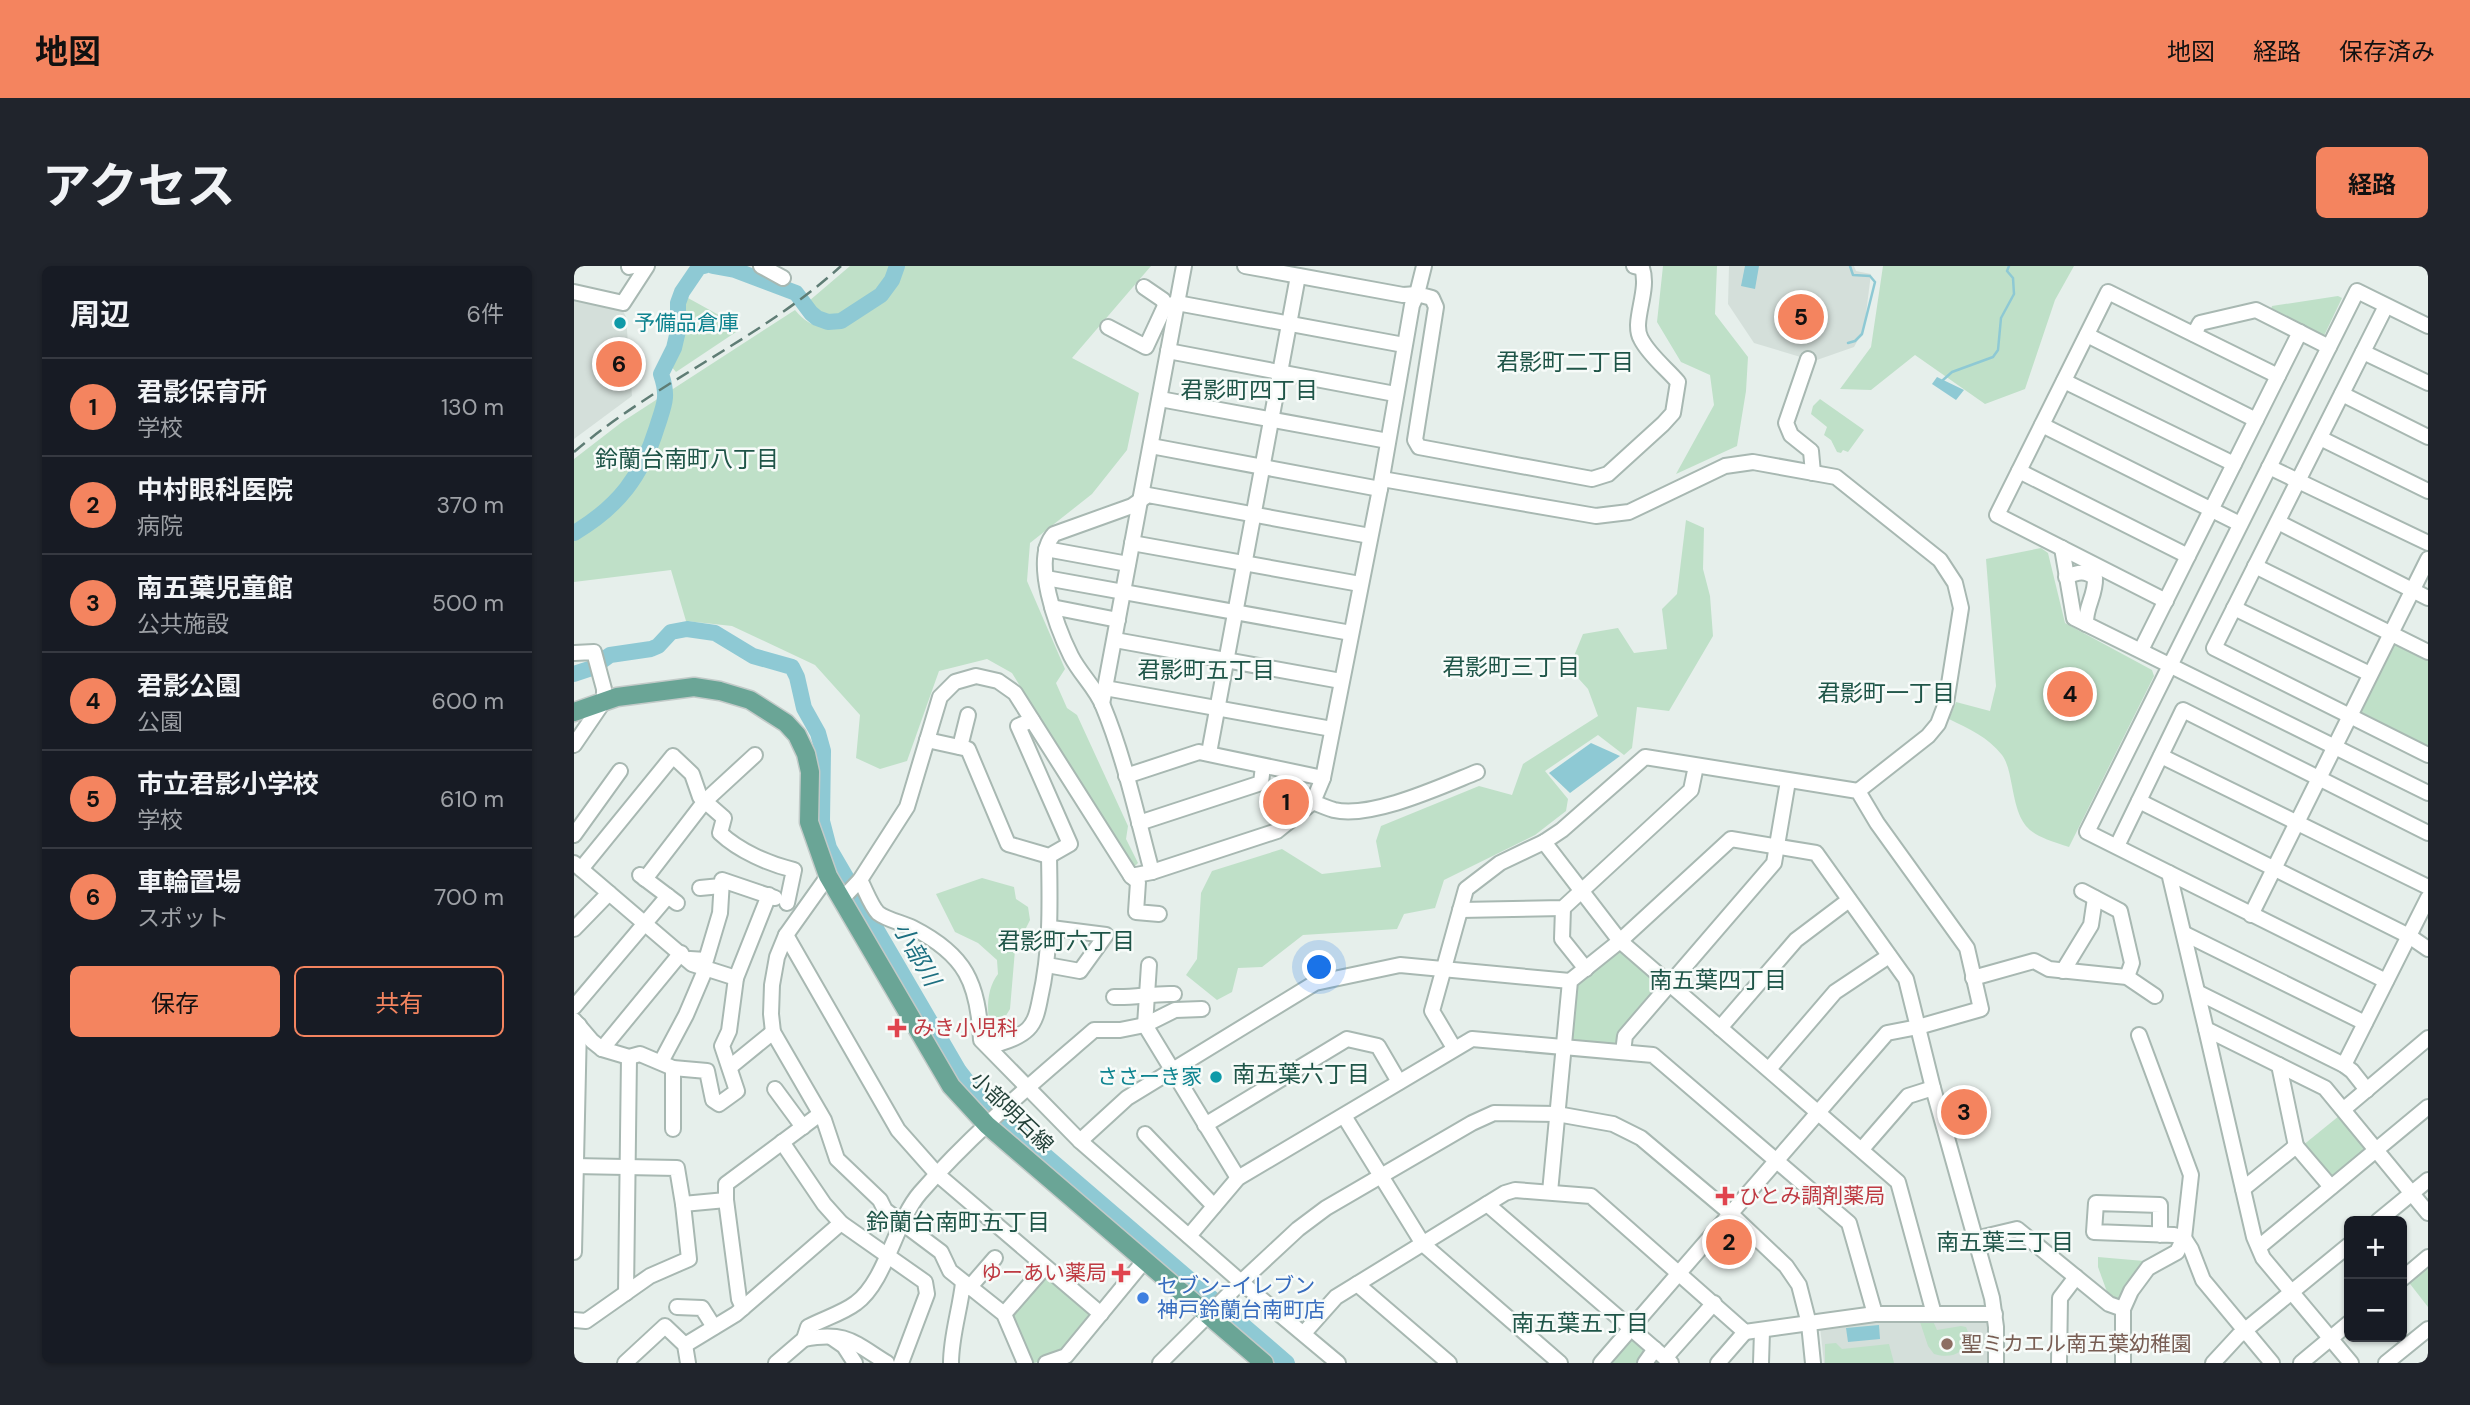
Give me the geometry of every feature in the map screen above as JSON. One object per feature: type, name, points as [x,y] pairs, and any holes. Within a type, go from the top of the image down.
[{"type":"main road","name":"小部明石線","points":[[574,712],[604,701],[671,689],[701,688],[750,700],[778,716],[797,735],[806,754],[810,772],[809,822],[828,876],[845,896],[951,1086],[1145,1260],[1211,1312],[1253,1360]]},
{"type":"street","points":[[574,292],[623,303],[647,266]]},
{"type":"street","points":[[761,266],[783,278]]},
{"type":"street","points":[[1108,327],[1146,347],[1171,304],[1184,266]]},
{"type":"street","points":[[1245,266],[1432,298],[1436,307],[1415,440],[1419,447],[1592,479],[1608,474],[1673,413],[1678,382],[1640,339],[1637,329],[1646,280],[1642,268],[1634,266]]},
{"type":"street","points":[[1131,876],[1152,872],[1277,831],[1313,802],[1323,778],[1381,484],[1404,345],[1424,266]]},
{"type":"street","points":[[1209,753],[1298,276]]},
{"type":"street","points":[[1144,286],[1171,304],[1404,345]]},
{"type":"street","points":[[2386,981],[2087,832],[2357,291],[2428,326]]},
{"type":"street","points":[[2166,601],[1997,515],[2108,292],[2278,376]]},
{"type":"street","points":[[1102,704],[1160,399],[1168,351],[1171,304]]},
{"type":"street","points":[[2386,306],[2214,648],[2428,755]]},
{"type":"street","points":[[2193,334],[2200,323],[2256,310],[2329,347]]},
{"type":"street","points":[[2141,650],[2300,332]]},
{"type":"street","points":[[2087,335],[2256,420]]},
{"type":"street","points":[[1168,351],[1395,394]]},
{"type":"street","points":[[2363,352],[2428,383]]},
{"type":"street","points":[[1808,359],[1786,423],[1790,435],[1811,450],[1813,473]]},
{"type":"street","points":[[2064,381],[2234,464]]},
{"type":"street","points":[[2342,394],[2428,437]]},
{"type":"street","points":[[1160,399],[1388,440]]},
{"type":"street","points":[[2042,425],[2240,524]]},
{"type":"street","points":[[2320,438],[2428,491]]},
{"type":"street","points":[[1151,446],[1263,468],[1597,516],[1629,512],[1725,466],[1753,462],[1836,477],[1940,560],[1955,583],[1961,608],[1947,703],[1938,724],[1928,736],[1858,791],[1645,757],[1562,830],[1544,842],[1500,863],[1466,890],[1432,1012],[1454,1048]]},
{"type":"street","points":[[2269,467],[2428,543]]},
{"type":"street","points":[[2019,471],[2188,556]]},
{"type":"street","points":[[1152,872],[1126,776],[1102,704],[1071,656],[1052,607],[1044,556],[1048,541],[1054,534],[1132,506],[1147,495],[1370,536]]},
{"type":"street","points":[[2278,522],[2428,598]]},
{"type":"street","points":[[1132,543],[1360,584]]},
{"type":"street","points":[[2062,548],[2074,618],[2428,793]]},
{"type":"street","points":[[1046,549],[1128,564]]},
{"type":"street","points":[[2250,915],[2428,559]]},
{"type":"street","points":[[2255,566],[2428,652]]},
{"type":"street","points":[[2067,577],[2079,571],[2095,578],[2093,596],[2085,610],[2086,624]]},
{"type":"street","points":[[1046,578],[1351,633]]},
{"type":"street","points":[[1052,607],[1118,620]]},
{"type":"street","points":[[2234,608],[2370,674]]},
{"type":"street","points":[[1115,639],[1341,681]]},
{"type":"street","points":[[574,653],[594,652],[604,689],[604,701],[574,745]]},
{"type":"street","points":[[845,896],[860,880],[907,807],[940,697],[955,682],[976,676],[998,681],[1015,693],[1131,876],[1138,882],[1136,912],[1159,914]]},
{"type":"street","points":[[1105,688],[1332,729]]},
{"type":"street","points":[[574,706],[587,701],[604,701]]},
{"type":"street","points":[[2117,846],[2183,710],[2428,833]]},
{"type":"street","points":[[960,747],[968,715]]},
{"type":"street","points":[[927,740],[968,749],[1008,844],[1049,856],[1070,844],[1018,726],[1032,720]]},
{"type":"street","points":[[1126,776],[1199,752],[1323,778]]},
{"type":"street","points":[[574,1007],[645,924],[672,900],[643,877],[705,801],[755,755]]},
{"type":"street","points":[[736,978],[692,964],[577,866],[673,756],[692,774],[700,797],[724,818],[720,833],[728,841],[777,866],[794,870],[787,903]]},
{"type":"street","points":[[2161,756],[2428,887]]},
{"type":"street","points":[[1139,823],[1261,782],[1263,766]]},
{"type":"street","points":[[1460,910],[1563,908],[1691,790],[1696,766]]},
{"type":"street","points":[[574,835],[620,771]]},
{"type":"street","points":[[1313,802],[1336,811],[1367,811],[1477,772]]},
{"type":"street","points":[[1623,1052],[1625,1036],[1774,863],[1788,781]]},
{"type":"street","points":[[1601,1363],[1887,1033],[1981,1009],[1967,948],[1858,791]]},
{"type":"street","points":[[2139,801],[2428,948]]},
{"type":"street","points":[[1080,1142],[1127,1098],[1315,983],[1400,965],[1570,981],[1620,941],[1731,839],[1816,852],[1906,979],[1995,1314],[1996,1363]]},
{"type":"street","points":[[1544,842],[1620,941],[1898,1182],[1934,1314]]},
{"type":"street","points":[[989,1047],[1020,1035],[1031,1027],[1036,1015],[1047,965],[1051,928],[1049,856]]},
{"type":"street","points":[[2169,873],[2254,1237],[2263,1258],[2351,1363]]},
{"type":"street","points":[[828,876],[786,935],[777,957],[772,985],[773,1032],[824,1120],[837,1159],[880,1200],[885,1210],[941,1252],[950,1271],[1004,1314],[1025,1363]]},
{"type":"street","points":[[684,956],[706,960],[720,913],[722,880],[787,903],[807,905]]},
{"type":"street","points":[[860,880],[878,912],[939,943],[958,962],[972,981],[979,1005],[981,1040],[1080,1142],[1338,1363]]},
{"type":"street","points":[[700,888],[721,886]]},
{"type":"street","points":[[574,929],[609,893]]},
{"type":"street","points":[[577,1022],[602,1049],[629,1056],[640,1054],[667,1065],[708,1070],[713,1100],[719,1104],[737,1091],[722,1046],[729,1031],[736,978],[769,895]]},
{"type":"street","points":[[2063,971],[2091,925],[2089,895],[2120,911],[2132,963],[2127,977]]},
{"type":"street","points":[[2344,1065],[2428,898]]},
{"type":"street","points":[[1720,1028],[1796,940],[1849,900]]},
{"type":"street","points":[[1563,908],[1562,939],[1586,969]]},
{"type":"street","points":[[1047,965],[1080,971],[1106,935],[1051,928]]},
{"type":"street","points":[[2185,934],[2365,1023]]},
{"type":"street","points":[[786,935],[898,1130],[937,1174],[1101,1314]]},
{"type":"street","points":[[602,1049],[684,956]]},
{"type":"street","points":[[1769,1069],[1835,992],[1889,956]]},
{"type":"street","points":[[1973,978],[2034,961],[2049,969],[2127,977],[2155,996]]},
{"type":"street","points":[[1149,965],[1145,1025],[1238,1178]]},
{"type":"street","points":[[673,1129],[667,1065],[706,968]]},
{"type":"street","points":[[1550,1192],[1570,981]]},
{"type":"street","points":[[2199,993],[2344,1065],[2367,1090]]},
{"type":"street","points":[[1114,997],[1174,994]]},
{"type":"street","points":[[804,1339],[808,1327],[857,1303],[872,1284],[916,1197],[937,1174],[1027,1086],[1094,1030],[1120,1030],[1145,1025],[1175,1010],[1202,1009]]},
{"type":"street","points":[[574,1252],[577,1022]]},
{"type":"street","points":[[2206,1029],[2325,1088],[2428,1213]]},
{"type":"street","points":[[730,1067],[773,1032]]},
{"type":"street","points":[[2123,1363],[2123,1308],[2140,1276],[2148,1268],[2177,1252],[2184,1238],[2191,1175],[2138,1035]]},
{"type":"street","points":[[2344,1110],[2428,1038]]},
{"type":"street","points":[[1205,1125],[1347,1039],[1378,1046],[1399,1083]]},
{"type":"street","points":[[1189,1236],[1238,1178],[1472,1039],[1653,1055],[1849,1223],[1875,1314]]},
{"type":"street","points":[[626,1293],[629,1056]]},
{"type":"street","points":[[2279,1065],[2296,1146],[2331,1187]]},
{"type":"street","points":[[1862,1149],[1908,1096],[1933,1088]]},
{"type":"street","points":[[775,1089],[803,1127]]},
{"type":"street","points":[[2259,1247],[2428,1107]]},
{"type":"street","points":[[1160,1363],[1241,1282],[1298,1229],[1326,1208],[1472,1123],[1494,1113],[1558,1114],[1613,1124],[1641,1138],[1730,1213],[1786,1266],[1799,1285],[1809,1324],[1813,1363]]},
{"type":"street","points":[[743,1308],[739,1299],[726,1184],[820,1114]]},
{"type":"street","points":[[1344,1116],[1423,1244],[1560,1363]]},
{"type":"street","points":[[1145,1133],[1214,1206]]},
{"type":"street","points":[[782,1142],[824,1204],[841,1223],[925,1282],[927,1294],[901,1363]]},
{"type":"street","points":[[2243,1189],[2296,1146]]},
{"type":"street","points":[[574,1321],[586,1321],[650,1276],[689,1259],[684,1203],[677,1168],[575,1166]]},
{"type":"street","points":[[2384,1216],[2428,1180]]},
{"type":"street","points":[[1304,1333],[1336,1297],[1487,1204],[1515,1190],[1591,1196],[1745,1332]]},
{"type":"street","points":[[684,1203],[726,1200]]},
{"type":"street","points":[[2160,1235],[2160,1205],[2096,1203],[2094,1232],[2184,1238]]},
{"type":"street","points":[[1487,1204],[1664,1357]]},
{"type":"street","points":[[685,1345],[743,1308],[841,1223]]},
{"type":"street","points":[[1975,1240],[2017,1229],[2109,1304],[2123,1308]]},
{"type":"street","points":[[2184,1238],[2203,1280],[2272,1363]]},
{"type":"street","points":[[2213,1363],[2245,1331],[2344,1249]]},
{"type":"street","points":[[2407,1275],[2428,1257]]},
{"type":"street","points":[[951,1363],[951,1346],[966,1285],[995,1258]]},
{"type":"street","points":[[1046,1363],[1066,1356],[1145,1260]]},
{"type":"street","points":[[1004,1314],[1045,1267]]},
{"type":"street","points":[[2059,1363],[2060,1298],[2076,1278]]},
{"type":"street","points":[[1357,1284],[1449,1363]]},
{"type":"street","points":[[1645,1363],[1664,1357],[1714,1303]]},
{"type":"street","points":[[677,1307],[702,1308],[715,1327]]},
{"type":"street","points":[[1718,1363],[1745,1332],[1875,1314],[1995,1314]]},
{"type":"street","points":[[625,1363],[665,1326],[685,1345],[688,1363]]},
{"type":"street","points":[[2301,1363],[2344,1327]]},
{"type":"street","points":[[2386,1363],[2428,1329]]},
{"type":"street","points":[[1761,1363],[1762,1331]]},
{"type":"street","points":[[828,1334],[844,1346],[856,1363]]},
{"type":"street","points":[[776,1363],[804,1339],[828,1334],[846,1338],[887,1363]]},
{"type":"shaded area","points":[[1729,266],[1854,266],[1856,271],[1871,274],[1864,329],[1854,347],[1814,361],[1754,343],[1728,304]]},
{"type":"shaded area","points":[[574,295],[622,309],[626,317],[632,396],[574,439]]},
{"type":"shaded area","points":[[1876,1318],[1986,1319],[1990,1325],[1990,1363],[1824,1363],[1820,1327]]},
{"type":"green space","points":[[850,266],[889,266],[889,272],[899,276],[901,266],[1151,266],[1072,358],[1139,393],[1127,450],[1092,494],[1030,543],[1027,581],[1065,669],[1056,683],[1067,708],[1077,715],[1128,826],[1126,839],[1138,863],[1132,869],[1012,673],[987,659],[939,671],[907,761],[880,769],[856,758],[860,715],[815,665],[732,626],[686,621],[671,570],[574,582],[574,459],[622,422],[795,310],[813,324],[835,324],[809,301]]},
{"type":"green space","points":[[1663,266],[1717,266],[1715,314],[1748,357],[1746,391],[1737,446],[1676,474],[1714,405],[1710,375],[1681,362],[1657,322]]},
{"type":"green space","points":[[1883,266],[2074,266],[2055,300],[2025,389],[1985,404],[1915,355],[1871,390],[1840,389],[1871,347]]},
{"type":"green space","points":[[2338,296],[2342,298],[2322,340],[2269,315],[2272,306]]},
{"type":"green space","points":[[688,298],[726,319],[736,332],[676,372],[670,365],[680,349],[684,307]]},
{"type":"green space","points":[[1820,399],[1864,430],[1848,452],[1837,452],[1831,440],[1824,435],[1827,427],[1811,414],[1813,406]]},
{"type":"green space","points":[[1686,520],[1704,528],[1703,569],[1710,596],[1713,636],[1669,711],[1637,707],[1632,748],[1624,755],[1598,735],[1545,771],[1568,799],[1566,811],[1535,835],[1444,880],[1435,908],[1404,914],[1397,929],[1303,935],[1262,967],[1238,968],[1232,992],[1217,1000],[1186,975],[1197,959],[1201,893],[1212,871],[1282,849],[1322,874],[1381,867],[1376,841],[1381,826],[1479,786],[1512,795],[1523,764],[1598,716],[1588,689],[1569,668],[1583,634],[1618,628],[1634,653],[1667,649],[1662,609],[1677,594]]},
{"type":"green space","points":[[2041,548],[2048,553],[2065,623],[2152,670],[2154,676],[2069,847],[2035,834],[2028,828],[2015,801],[2002,755],[1984,738],[1949,719],[1956,702],[1990,711],[1996,686],[1986,559]]},
{"type":"green space","points":[[2391,641],[2428,655],[2428,749],[2357,717]]},
{"type":"green space","points":[[982,878],[1014,887],[1016,899],[1028,907],[1030,920],[1015,950],[1010,1009],[999,1027],[990,1029],[988,1000],[998,974],[997,960],[978,943],[955,932],[936,894]]},
{"type":"green space","points":[[1624,950],[1660,982],[1659,988],[1614,1049],[1574,1044],[1570,1039],[1576,983],[1617,951]]},
{"type":"green space","points":[[2339,1116],[2369,1149],[2335,1179],[2330,1179],[2302,1146]]},
{"type":"green space","points":[[2098,1257],[2144,1261],[2144,1265],[2118,1301],[2110,1300],[2098,1267]]},
{"type":"green space","points":[[2428,1263],[2428,1307],[2407,1280]]},
{"type":"green space","points":[[1040,1276],[1049,1276],[1092,1314],[1061,1354],[1034,1363],[1029,1362],[1011,1311]]},
{"type":"green space","points":[[1933,1321],[1937,1330],[1966,1327],[1970,1337],[1964,1348],[1956,1354],[1946,1356],[1934,1354],[1928,1346],[1920,1322]]},
{"type":"green space","points":[[1632,1336],[1664,1363],[1608,1363]]},
{"type":"green space","points":[[1836,1343],[1842,1349],[1889,1344],[1894,1363],[1825,1363],[1825,1344]]},
{"type":"water","points":[[1745,266],[1759,266],[1755,289],[1741,286]]},
{"type":"water","points":[[1937,377],[1964,390],[1956,400],[1932,384]]},
{"type":"water","points":[[1591,743],[1620,756],[1570,793],[1549,773]]},
{"type":"water","points":[[1879,1325],[1880,1339],[1848,1342],[1846,1328]]},
{"type":"waterway","points":[[574,533],[616,501],[644,461],[663,407],[665,389],[661,374],[674,348],[678,331],[678,303],[699,267],[704,266]]},
{"type":"waterway","points":[[713,266],[735,270],[796,293],[811,313],[828,322],[841,321],[881,295],[892,280],[897,266]]},
{"type":"waterway","points":[[1848,343],[1855,341],[1862,334],[1875,282],[1870,276],[1853,275],[1850,266]]},
{"type":"waterway","points":[[1943,380],[1952,372],[1993,357],[1998,350],[2001,318],[2014,294],[2013,278],[2007,271],[2009,266]]},
{"type":"waterway","name":"小部川","points":[[574,674],[592,668],[610,655],[651,649],[658,646],[671,632],[687,629],[715,633],[753,656],[792,667],[804,708],[818,733],[823,751],[822,821],[829,848],[959,1071],[983,1102],[1287,1363]]},
{"type":"railway","points":[[574,452],[639,403],[777,316],[841,266]]},
{"type":"place","name":"市立君影小学校","points":[[1801,317]]},
{"type":"place","name":"予備品倉庫","points":[[620,323]]},
{"type":"place","name":"車輪置場","points":[[619,364]]},
{"type":"place","name":"君影公園","points":[[2070,694]]},
{"type":"place","name":"君影保育所","points":[[1286,802]]},
{"type":"place","name":"みき小児科","points":[[897,1028]]},
{"type":"place","name":"ささーき家","points":[[1216,1077]]},
{"type":"place","name":"南五葉児童館","points":[[1964,1112]]},
{"type":"place","name":"ひとみ調剤薬局","points":[[1725,1196]]},
{"type":"place","name":"中村眼科医院","points":[[1729,1242]]},
{"type":"place","name":"ゆーあい薬局","points":[[1121,1273]]},
{"type":"place","name":"セブン-イレブン 神戸鈴蘭台南町店","points":[[1143,1298]]},
{"type":"place","name":"聖ミカエル南五葉幼稚園","points":[[1947,1344]]},
{"type":"district","name":"君影町二丁目","points":[[1565,362]]},
{"type":"district","name":"君影町四丁目","points":[[1249,390]]},
{"type":"district","name":"鈴蘭台南町八丁目","points":[[687,459]]},
{"type":"district","name":"君影町三丁目","points":[[1511,667]]},
{"type":"district","name":"君影町五丁目","points":[[1206,670]]},
{"type":"district","name":"君影町一丁目","points":[[1886,693]]},
{"type":"district","name":"君影町六丁目","points":[[1066,941]]},
{"type":"district","name":"南五葉四丁目","points":[[1718,980]]},
{"type":"district","name":"南五葉六丁目","points":[[1301,1074]]},
{"type":"district","name":"鈴蘭台南町五丁目","points":[[958,1222]]},
{"type":"district","name":"南五葉三丁目","points":[[2005,1242]]},
{"type":"district","name":"南五葉五丁目","points":[[1580,1323]]}]
